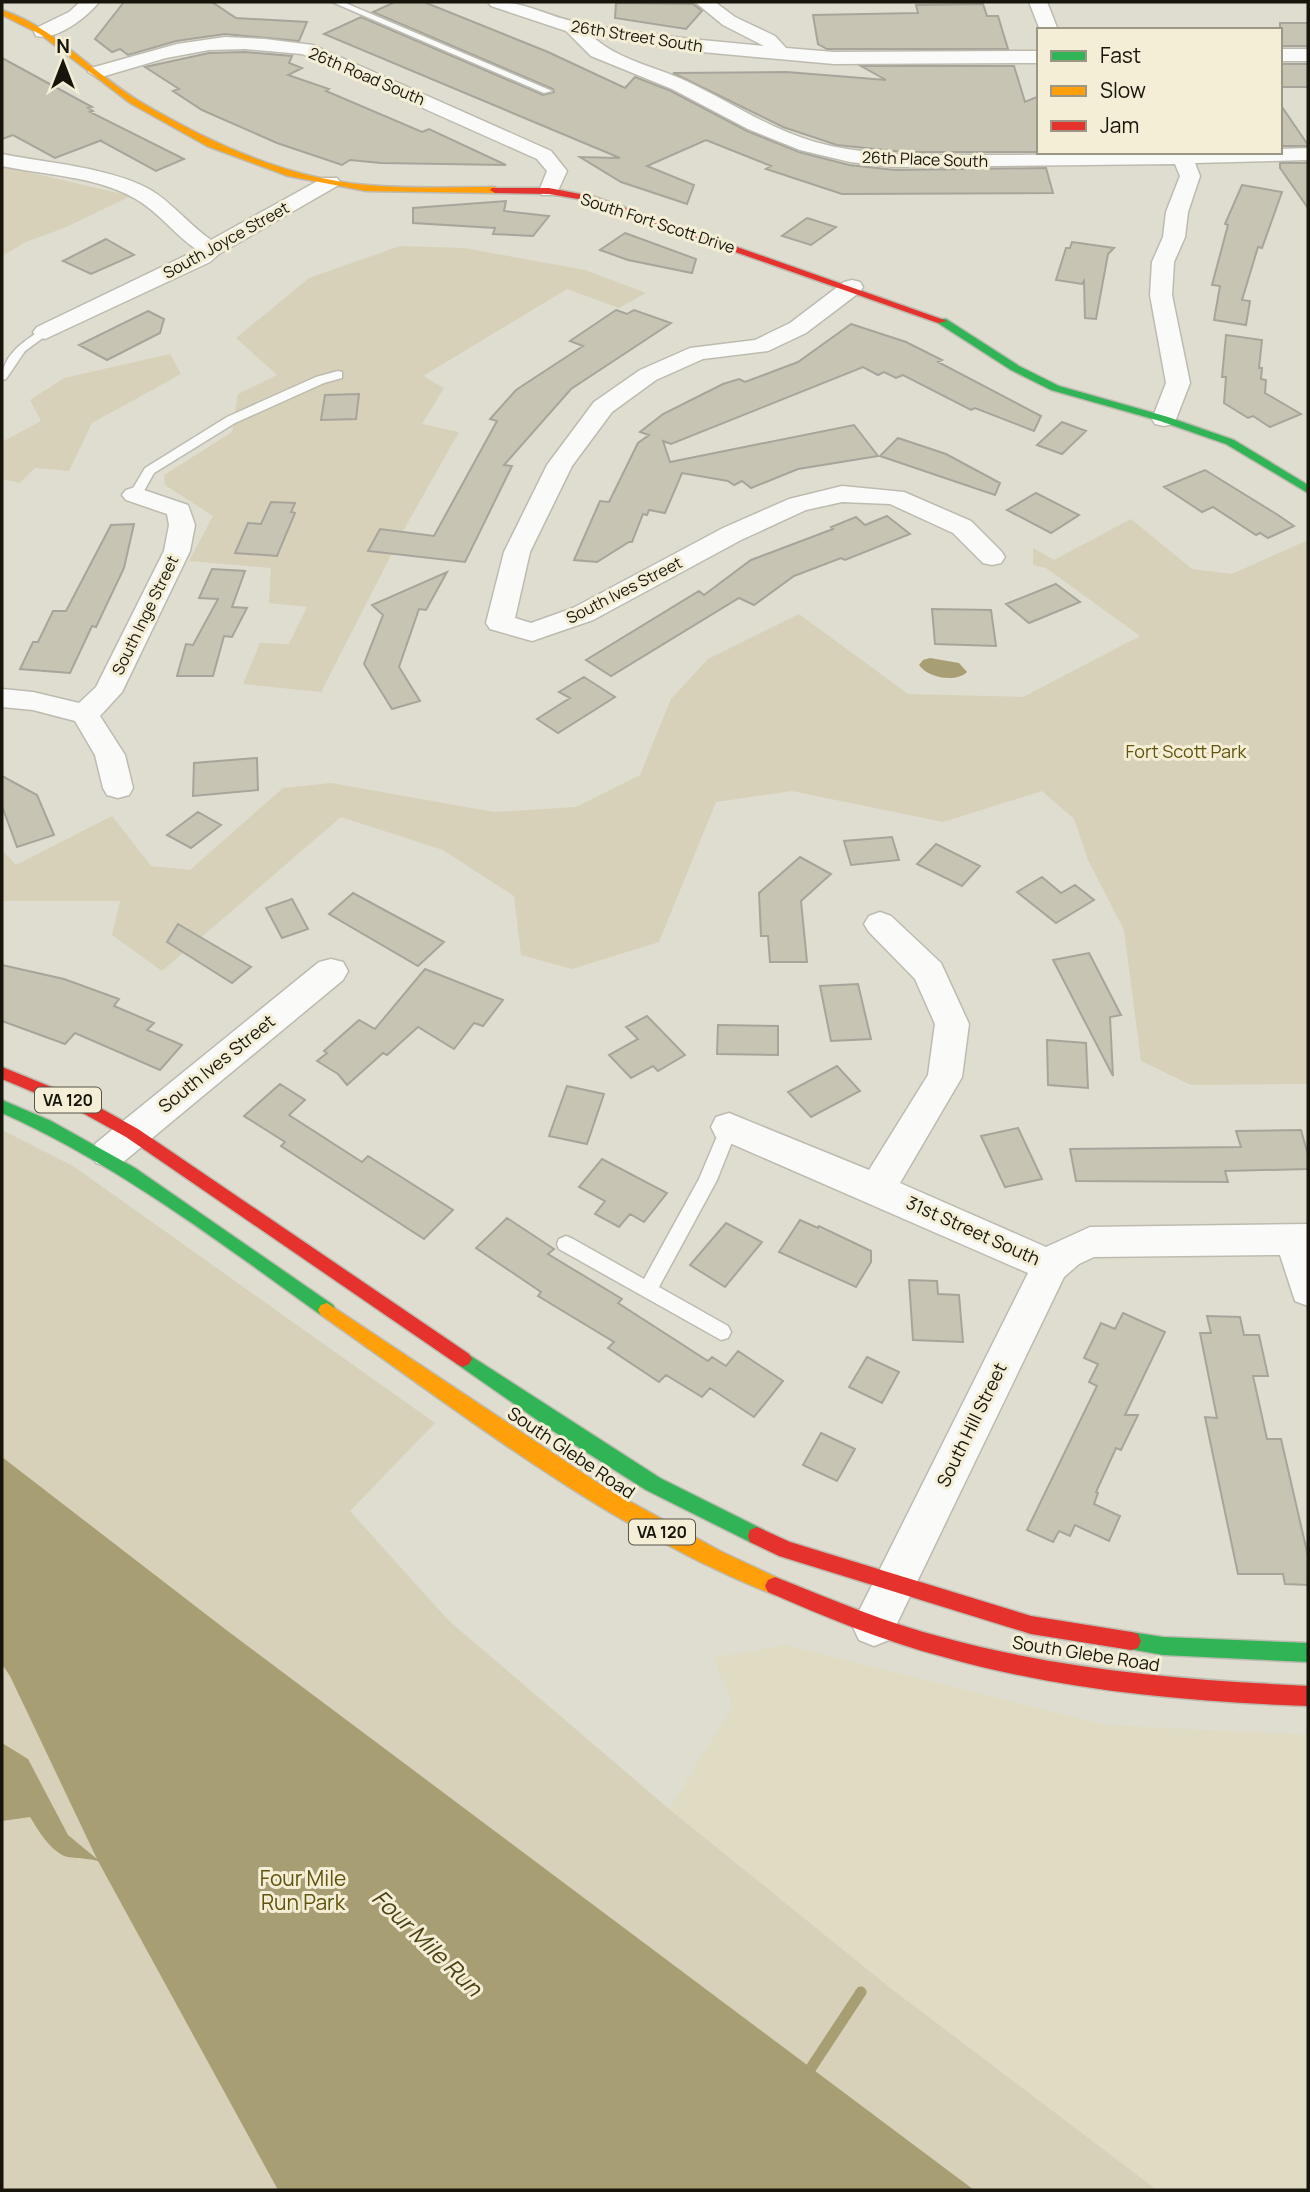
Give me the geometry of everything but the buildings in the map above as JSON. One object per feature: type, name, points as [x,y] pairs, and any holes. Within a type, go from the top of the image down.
[{"type":"street","points":[[43,32],[75,16],[90,2]]},
{"type":"street","name":"26th Street South","points":[[497,2],[572,27],[691,45],[834,58],[1037,57]]},
{"type":"street","points":[[704,2],[729,21],[768,40],[781,52]]},
{"type":"street","points":[[1038,2],[1048,28]]},
{"type":"street","name":"South Fort Scott Drive","points":[[2,12],[43,32],[133,101],[210,144],[291,174],[366,188],[549,191],[615,206],[935,317],[1015,368],[1055,388],[1164,419],[1230,442],[1308,490]]},
{"type":"street","name":"26th Place South","points":[[572,27],[598,52],[678,85],[755,125],[807,146],[850,156],[895,161],[1246,154]]},
{"type":"street","name":"26th Road South","points":[[97,72],[158,54],[224,43],[267,44],[306,49],[544,155],[557,171],[549,191]]},
{"type":"street","points":[[1282,46],[1308,45]]},
{"type":"street","name":"26th Street South","points":[[781,52],[1037,47]]},
{"type":"street","points":[[1282,55],[1308,55]]},
{"type":"street","name":"26th Place South","points":[[1282,153],[1308,153]]},
{"type":"street","points":[[1164,419],[1178,383],[1161,295],[1163,262],[1174,237],[1177,212],[1190,176],[1183,155]]},
{"type":"street","points":[[2,160],[142,193],[188,235],[211,249]]},
{"type":"street","name":"South Joyce Street","points":[[45,332],[202,257],[211,249],[330,182]]},
{"type":"street","name":"South Ives Street","points":[[852,287],[798,328],[760,346],[698,353],[648,374],[603,407],[559,466],[517,552],[500,623],[533,632],[583,614],[733,534],[798,505],[842,494],[895,498],[962,527],[992,557]]},
{"type":"street","name":"South Inge Street","points":[[85,714],[108,692],[177,551],[182,525],[179,510],[135,495]]},
{"type":"street","points":[[2,698],[33,701],[85,714],[110,755],[118,788]]},
{"type":"street","points":[[877,1189],[946,1077],[952,1024],[929,972],[880,924]]},
{"type":"street","name":"South Ives Street","points":[[103,1158],[331,971]]},
{"type":"street","name":"South Glebe Road","points":[[2,1073],[87,1108],[132,1133],[559,1425],[653,1484],[786,1550],[1031,1625],[1163,1646],[1308,1653]]},
{"type":"street","name":"South Glebe Road","points":[[2,1106],[44,1123],[103,1158],[626,1514],[799,1598],[896,1633],[996,1659],[1195,1690],[1308,1696]]},
{"type":"street","name":"31st Street South","points":[[729,1127],[1050,1266],[1066,1253],[1090,1242],[1301,1239]]},
{"type":"street","points":[[1301,1239],[1308,1290]]},
{"type":"street","name":"South Hill Street","points":[[874,1625],[1050,1266]]},
{"type":"lane","points":[[336,2],[547,91]]},
{"type":"lane","points":[[2,376],[21,349],[45,332]]},
{"type":"lane","points":[[135,495],[149,471],[231,420],[320,380],[338,375]]},
{"type":"lane","points":[[648,1290],[708,1180],[729,1127]]},
{"type":"lane","points":[[566,1244],[721,1332]]},
{"type":"shaded area","points":[[786,1645],[1107,1725],[1308,1735],[1308,2190],[1157,2190],[889,1987],[669,1809],[733,1706],[714,1658]]},
{"type":"green space","points":[[2,166],[131,196],[64,228],[26,242],[2,256]]},
{"type":"green space","points":[[400,246],[464,248],[585,270],[646,293],[619,308],[567,289],[423,376],[444,388],[422,424],[459,432],[407,524],[321,692],[243,684],[260,643],[289,644],[307,607],[269,603],[271,568],[189,561],[213,516],[165,485],[164,475],[232,432],[238,394],[277,375],[236,338],[309,278]]},
{"type":"green space","points":[[170,354],[181,374],[92,423],[69,471],[35,468],[20,483],[2,479],[2,442],[41,421],[30,400],[64,378]]},
{"type":"green space","name":"Fort Scott Park","points":[[1131,519],[1192,569],[1232,574],[1308,540],[1308,1084],[1191,1085],[1141,1061],[1124,930],[1088,860],[1074,819],[1042,791],[943,822],[792,791],[716,802],[659,942],[572,969],[521,955],[514,896],[443,850],[341,817],[162,971],[112,935],[120,901],[2,901],[2,850],[16,865],[112,816],[151,866],[190,870],[283,788],[331,783],[494,812],[576,807],[640,775],[671,699],[708,659],[799,614],[908,694],[1023,697],[1140,636],[1046,568],[1033,565],[1033,548],[1054,560]]},
{"type":"green space","name":"Four Mile Run Park","points":[[2,1130],[73,1166],[435,1423],[350,1511],[448,1620],[669,1809],[889,1987],[1157,2190],[2,2190]]},
{"type":"water","points":[[930,658],[959,663],[967,672],[949,678],[935,676],[919,665]]},
{"type":"water","name":"Four Mile Run","points":[[2,1457],[225,1629],[974,2190],[278,2190],[98,1861],[66,1857],[58,1853],[44,1839],[30,1817],[2,1821],[2,1743],[28,1759],[68,1835],[97,1859],[2,1664]]},
{"type":"waterway","points":[[811,2068],[861,1992]]},
{"type":"traffic: fast","points":[[942,321],[1015,368],[1055,388],[1164,419],[1230,442],[1308,490]]},
{"type":"traffic: fast","points":[[2,1106],[46,1126],[129,1172],[327,1310]]},
{"type":"traffic: fast","points":[[463,1359],[559,1425],[653,1484],[757,1536]]},
{"type":"traffic: fast","points":[[1131,1641],[1163,1646],[1308,1653]]},
{"type":"traffic: slow","points":[[2,12],[43,32],[133,101],[210,144],[291,174],[366,188],[495,190]]},
{"type":"traffic: slow","points":[[327,1310],[490,1423],[600,1495],[657,1528],[775,1586]]},
{"type":"traffic: jam","points":[[495,190],[549,191],[592,199],[942,321]]},
{"type":"traffic: jam","points":[[2,1073],[87,1108],[132,1133],[463,1359]]},
{"type":"traffic: jam","points":[[757,1536],[786,1550],[1031,1625],[1131,1641]]},
{"type":"traffic: jam","points":[[775,1586],[880,1628],[990,1659],[1125,1682],[1308,1696]]}]
